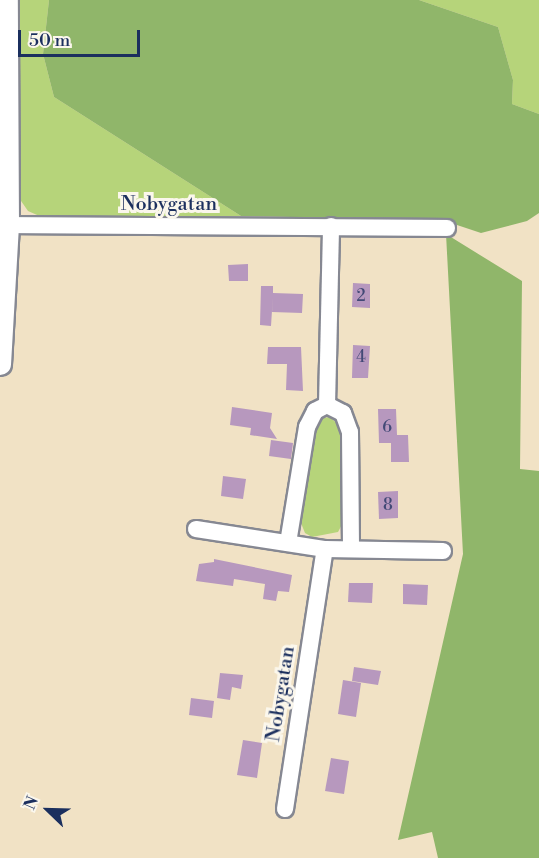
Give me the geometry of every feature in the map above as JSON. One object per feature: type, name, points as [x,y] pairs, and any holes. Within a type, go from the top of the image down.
[{"type":"street","points":[[0,364],[3,256],[8,225],[7,0]]},
{"type":"street","name":"Nobygatan","points":[[8,225],[447,228]]},
{"type":"street","points":[[327,405],[331,226]]},
{"type":"street","points":[[288,543],[307,427],[315,411],[327,405]]},
{"type":"street","points":[[327,405],[343,413],[350,432],[351,547]]},
{"type":"street","points":[[196,529],[325,549],[351,547],[443,551]]},
{"type":"street","name":"Nobygatan","points":[[285,809],[325,549]]},
{"type":"green space","points":[[14,0],[49,0],[43,54],[54,97],[241,216],[44,218],[28,211],[19,198]]},
{"type":"green space","points":[[49,0],[419,0],[498,27],[513,80],[512,104],[539,114],[539,213],[527,221],[481,233],[442,220],[241,216],[54,97],[43,54]]},
{"type":"green space","points":[[419,0],[539,0],[539,114],[512,104],[513,80],[498,27]]},
{"type":"green space","points":[[446,234],[522,281],[520,469],[539,471],[539,858],[438,858],[432,832],[398,840],[463,554]]},
{"type":"green space","points":[[329,417],[337,423],[344,448],[345,519],[338,532],[312,537],[305,533],[299,518],[313,430],[320,419]]},
{"type":"building","points":[[248,264],[248,281],[229,281],[228,265]]},
{"type":"building","points":[[353,283],[370,284],[370,308],[352,307]]},
{"type":"building","points":[[261,286],[273,286],[273,293],[303,294],[302,313],[272,312],[273,295],[271,326],[260,325]]},
{"type":"building","points":[[353,345],[370,346],[368,378],[352,378]]},
{"type":"building","points":[[268,347],[301,347],[303,391],[286,390],[287,364],[267,364]]},
{"type":"building","points":[[232,407],[272,413],[270,428],[277,439],[250,435],[251,428],[230,425]]},
{"type":"building","points":[[378,409],[396,409],[397,435],[408,435],[409,462],[391,462],[391,443],[379,443]]},
{"type":"building","points":[[271,440],[293,443],[291,459],[269,456]]},
{"type":"building","points":[[223,476],[246,479],[243,499],[221,496]]},
{"type":"building","points":[[398,491],[398,518],[379,519],[378,492]]},
{"type":"building","points":[[214,559],[292,575],[289,592],[278,591],[276,601],[263,599],[265,584],[234,579],[233,586],[196,581],[199,564],[214,562]]},
{"type":"building","points":[[349,583],[373,583],[372,603],[348,602]]},
{"type":"building","points":[[403,584],[428,585],[427,605],[403,604]]},
{"type":"building","points":[[354,667],[381,671],[378,685],[352,681]]},
{"type":"building","points":[[220,673],[243,675],[241,689],[232,687],[230,700],[217,698]]},
{"type":"building","points":[[343,680],[361,683],[356,717],[338,714]]},
{"type":"building","points":[[191,698],[214,701],[212,718],[189,715]]},
{"type":"building","points":[[243,740],[262,743],[257,778],[237,775]]},
{"type":"building","points":[[331,758],[349,761],[344,794],[325,791]]}]
